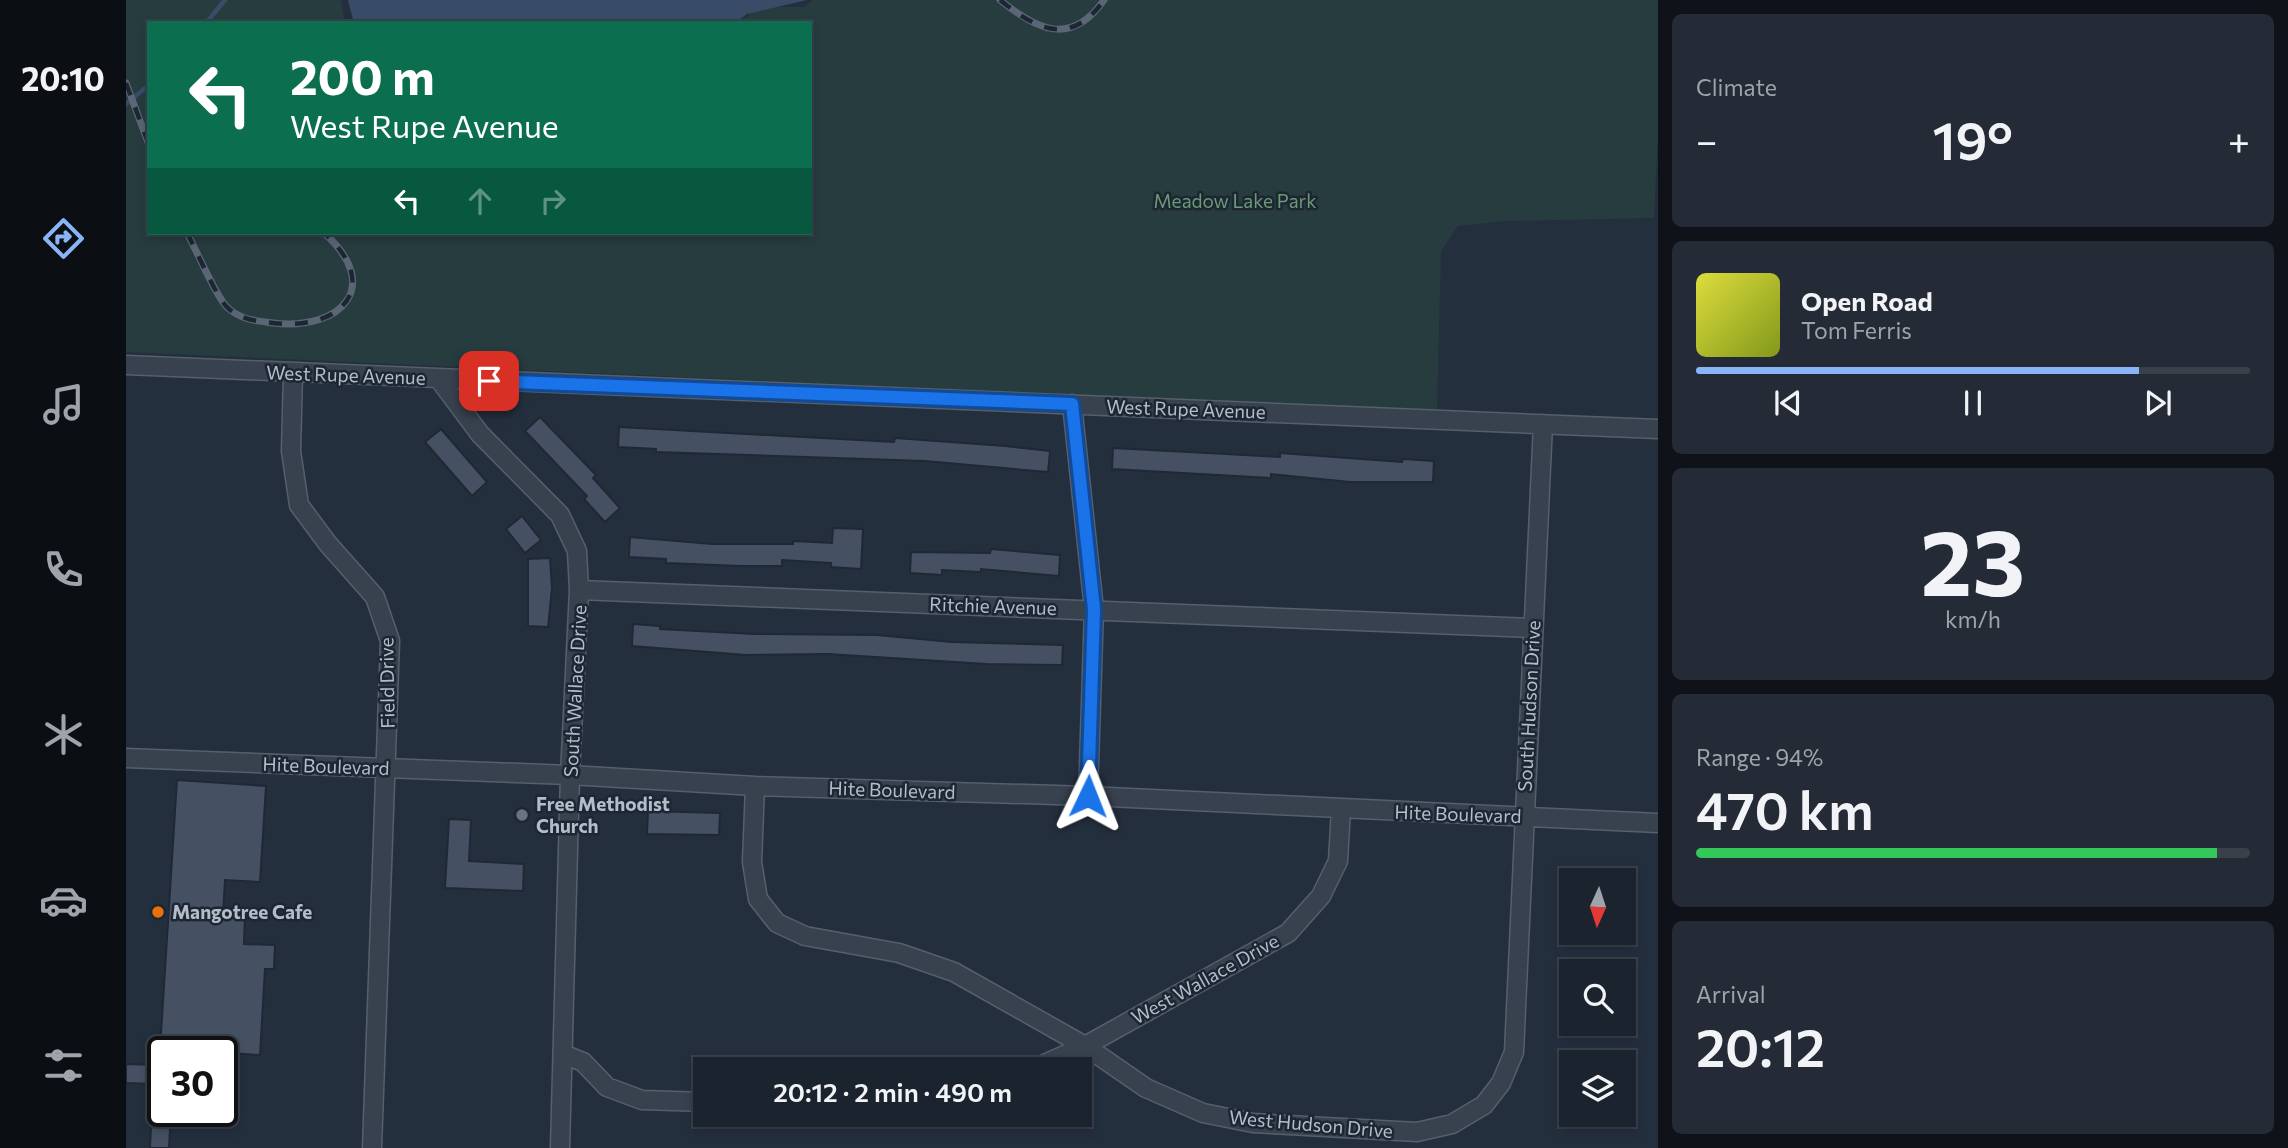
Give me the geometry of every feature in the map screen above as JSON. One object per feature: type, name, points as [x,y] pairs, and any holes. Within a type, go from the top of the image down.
[{"type":"street","name":"West Rupe Avenue","points":[[126,365],[1658,429]]},
{"type":"street","name":"Field Drive","points":[[293,373],[291,451],[299,505],[328,544],[376,597],[390,641],[372,1148]]},
{"type":"street","name":"South Wallace Drive","points":[[439,379],[480,434],[559,515],[578,551],[579,590],[570,775],[560,1148]]},
{"type":"street","points":[[1072,404],[1094,609],[1088,796]]},
{"type":"street","name":"South Hudson Drive","points":[[1484,1105],[1500,1083],[1514,1052],[1543,424]]},
{"type":"street","name":"Ritchie Avenue","points":[[579,590],[1533,628]]},
{"type":"street","name":"Hite Boulevard","points":[[126,758],[570,775],[755,786],[1088,796],[1658,823]]},
{"type":"street","name":"West Hudson Drive","points":[[755,786],[752,862],[758,899],[777,923],[805,936],[899,953],[954,972],[1085,1045],[1146,1088],[1203,1113],[1253,1123],[1417,1132],[1452,1124],[1484,1105]]},
{"type":"street","name":"West Wallace Drive","points":[[1059,1057],[1288,933],[1321,896],[1338,861],[1340,809]]},
{"type":"street","points":[[564,1054],[583,1062],[607,1087],[642,1100],[693,1102]]},
{"type":"green space","name":"Meadow Lake Park","points":[[126,0],[341,0],[345,21],[147,21],[147,235],[812,235],[812,21],[738,21],[762,7],[804,7],[813,0],[1658,0],[1658,133],[1654,218],[1506,221],[1458,226],[1441,251],[1437,411],[126,352]]},
{"type":"water","points":[[348,0],[807,0],[747,14],[738,21],[353,21]]},
{"type":"building","points":[[540,417],[596,475],[593,478],[620,508],[605,522],[584,499],[587,496],[525,431]]},
{"type":"building","points":[[619,427],[894,442],[895,438],[1050,451],[1048,472],[925,461],[656,452],[656,449],[618,447]]},
{"type":"building","points":[[441,429],[487,482],[472,496],[425,442]]},
{"type":"building","points":[[1113,448],[1280,457],[1280,453],[1402,462],[1403,459],[1434,461],[1433,482],[1350,482],[1271,474],[1271,478],[1112,469]]},
{"type":"building","points":[[522,516],[541,540],[525,553],[506,529]]},
{"type":"building","points":[[833,528],[863,529],[861,569],[831,567],[831,563],[782,560],[782,566],[741,566],[666,563],[666,559],[629,557],[630,537],[712,544],[793,544],[793,541],[832,543]]},
{"type":"building","points":[[991,549],[1060,555],[1059,576],[981,569],[981,572],[942,570],[942,575],[910,573],[911,552],[990,553]]},
{"type":"building","points":[[550,558],[552,588],[548,627],[528,626],[528,559]]},
{"type":"building","points":[[633,624],[660,626],[660,629],[755,634],[877,635],[952,642],[1063,645],[1062,665],[986,664],[828,654],[746,655],[632,646]]},
{"type":"building","points":[[177,780],[266,786],[260,882],[225,880],[223,914],[245,915],[244,944],[275,945],[274,969],[265,969],[260,1055],[238,1054],[238,1036],[161,1036]]},
{"type":"building","points":[[648,811],[720,813],[719,835],[647,834]]},
{"type":"building","points":[[449,819],[471,820],[469,861],[524,864],[523,891],[445,888]]},
{"type":"building","points":[[126,1064],[147,1065],[147,1084],[126,1083]]},
{"type":"building","points":[[151,1127],[170,1127],[169,1148],[150,1148]]},
{"type":"waterway","points":[[208,21],[225,0]]},
{"type":"waterway","points":[[126,104],[147,87]]},
{"type":"railway","points":[[1000,0],[1040,26],[1054,29],[1066,29],[1079,24],[1092,15],[1104,0]]},
{"type":"railway","points":[[126,83],[147,140]]},
{"type":"railway","points":[[188,235],[213,285],[228,308],[249,319],[298,324],[319,320],[335,312],[347,300],[352,286],[351,270],[342,252],[326,235]]},
{"type":"place","name":"Free Methodist Church","points":[[522,815]]},
{"type":"place","name":"Mangotree Cafe","points":[[158,912]]},
{"type":"route","points":[[489,381],[1072,404],[1094,609],[1088,796]]}]
